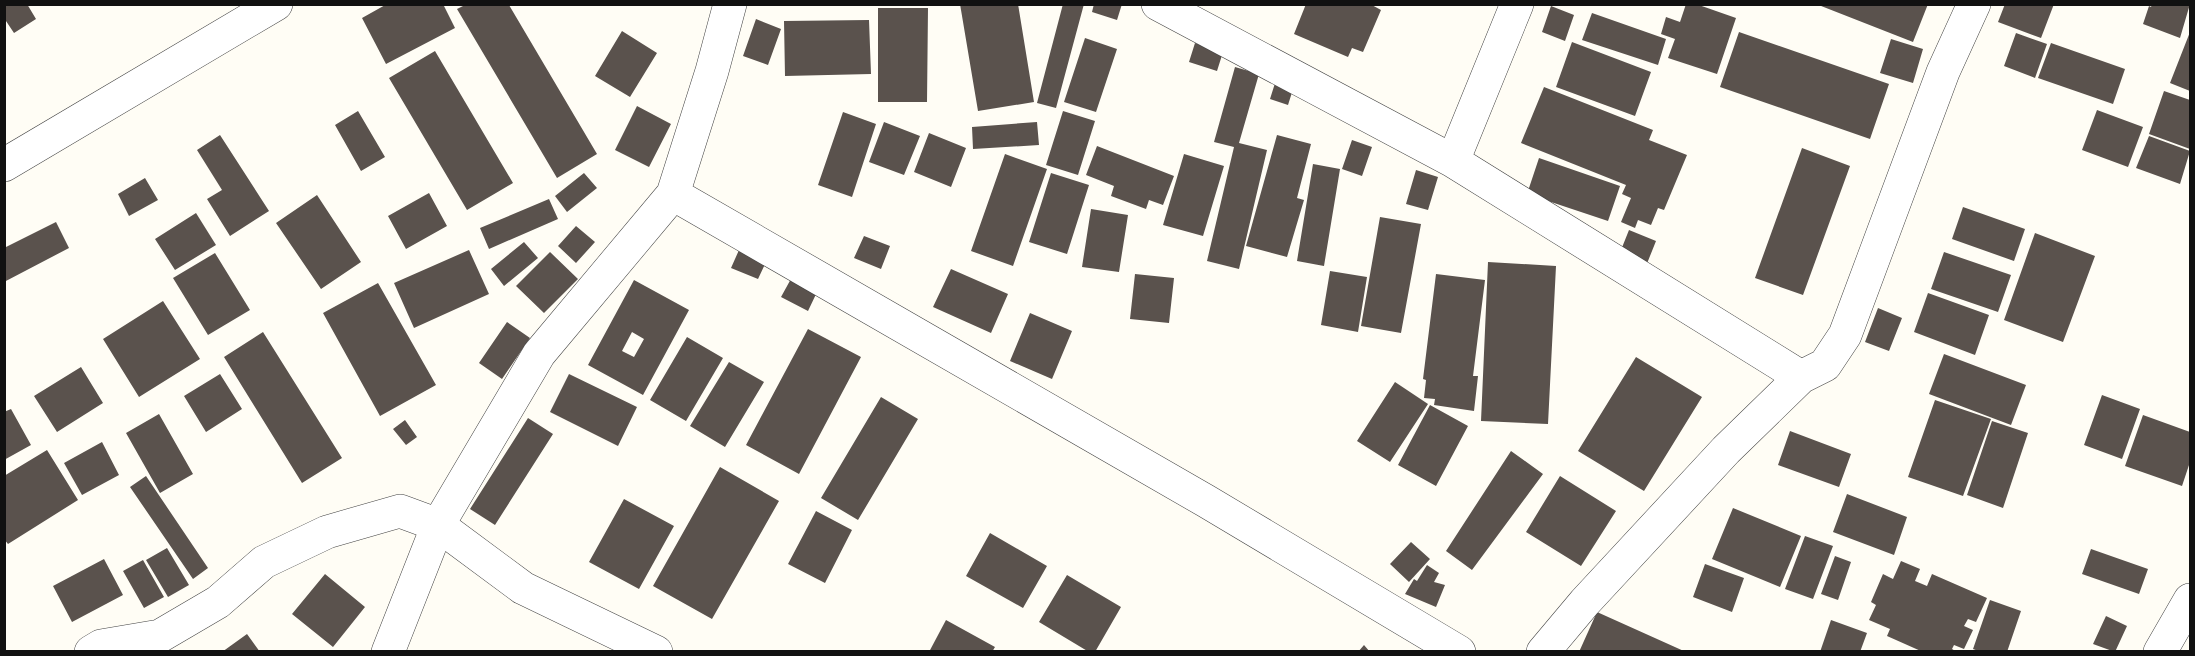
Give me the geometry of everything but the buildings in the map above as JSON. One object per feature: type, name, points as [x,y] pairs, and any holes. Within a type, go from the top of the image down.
[{"type":"street","points":[[4,165],[276,4]]},
{"type":"street","points":[[388,651],[438,525],[539,354],[673,194],[712,71],[730,4]]},
{"type":"street","points":[[1158,4],[1453,161],[1802,377]]},
{"type":"street","points":[[1453,161],[1516,4]]},
{"type":"street","points":[[1543,651],[1726,450],[1802,377],[1825,365],[1845,335],[1943,72],[1974,4]]},
{"type":"street","points":[[673,194],[1206,501],[1459,651]]},
{"type":"street","points":[[91,651],[101,646],[160,636],[218,602],[264,562],[327,532],[400,511],[438,525],[523,588],[656,651]]},
{"type":"street","points":[[2160,651],[2190,600]]}]
